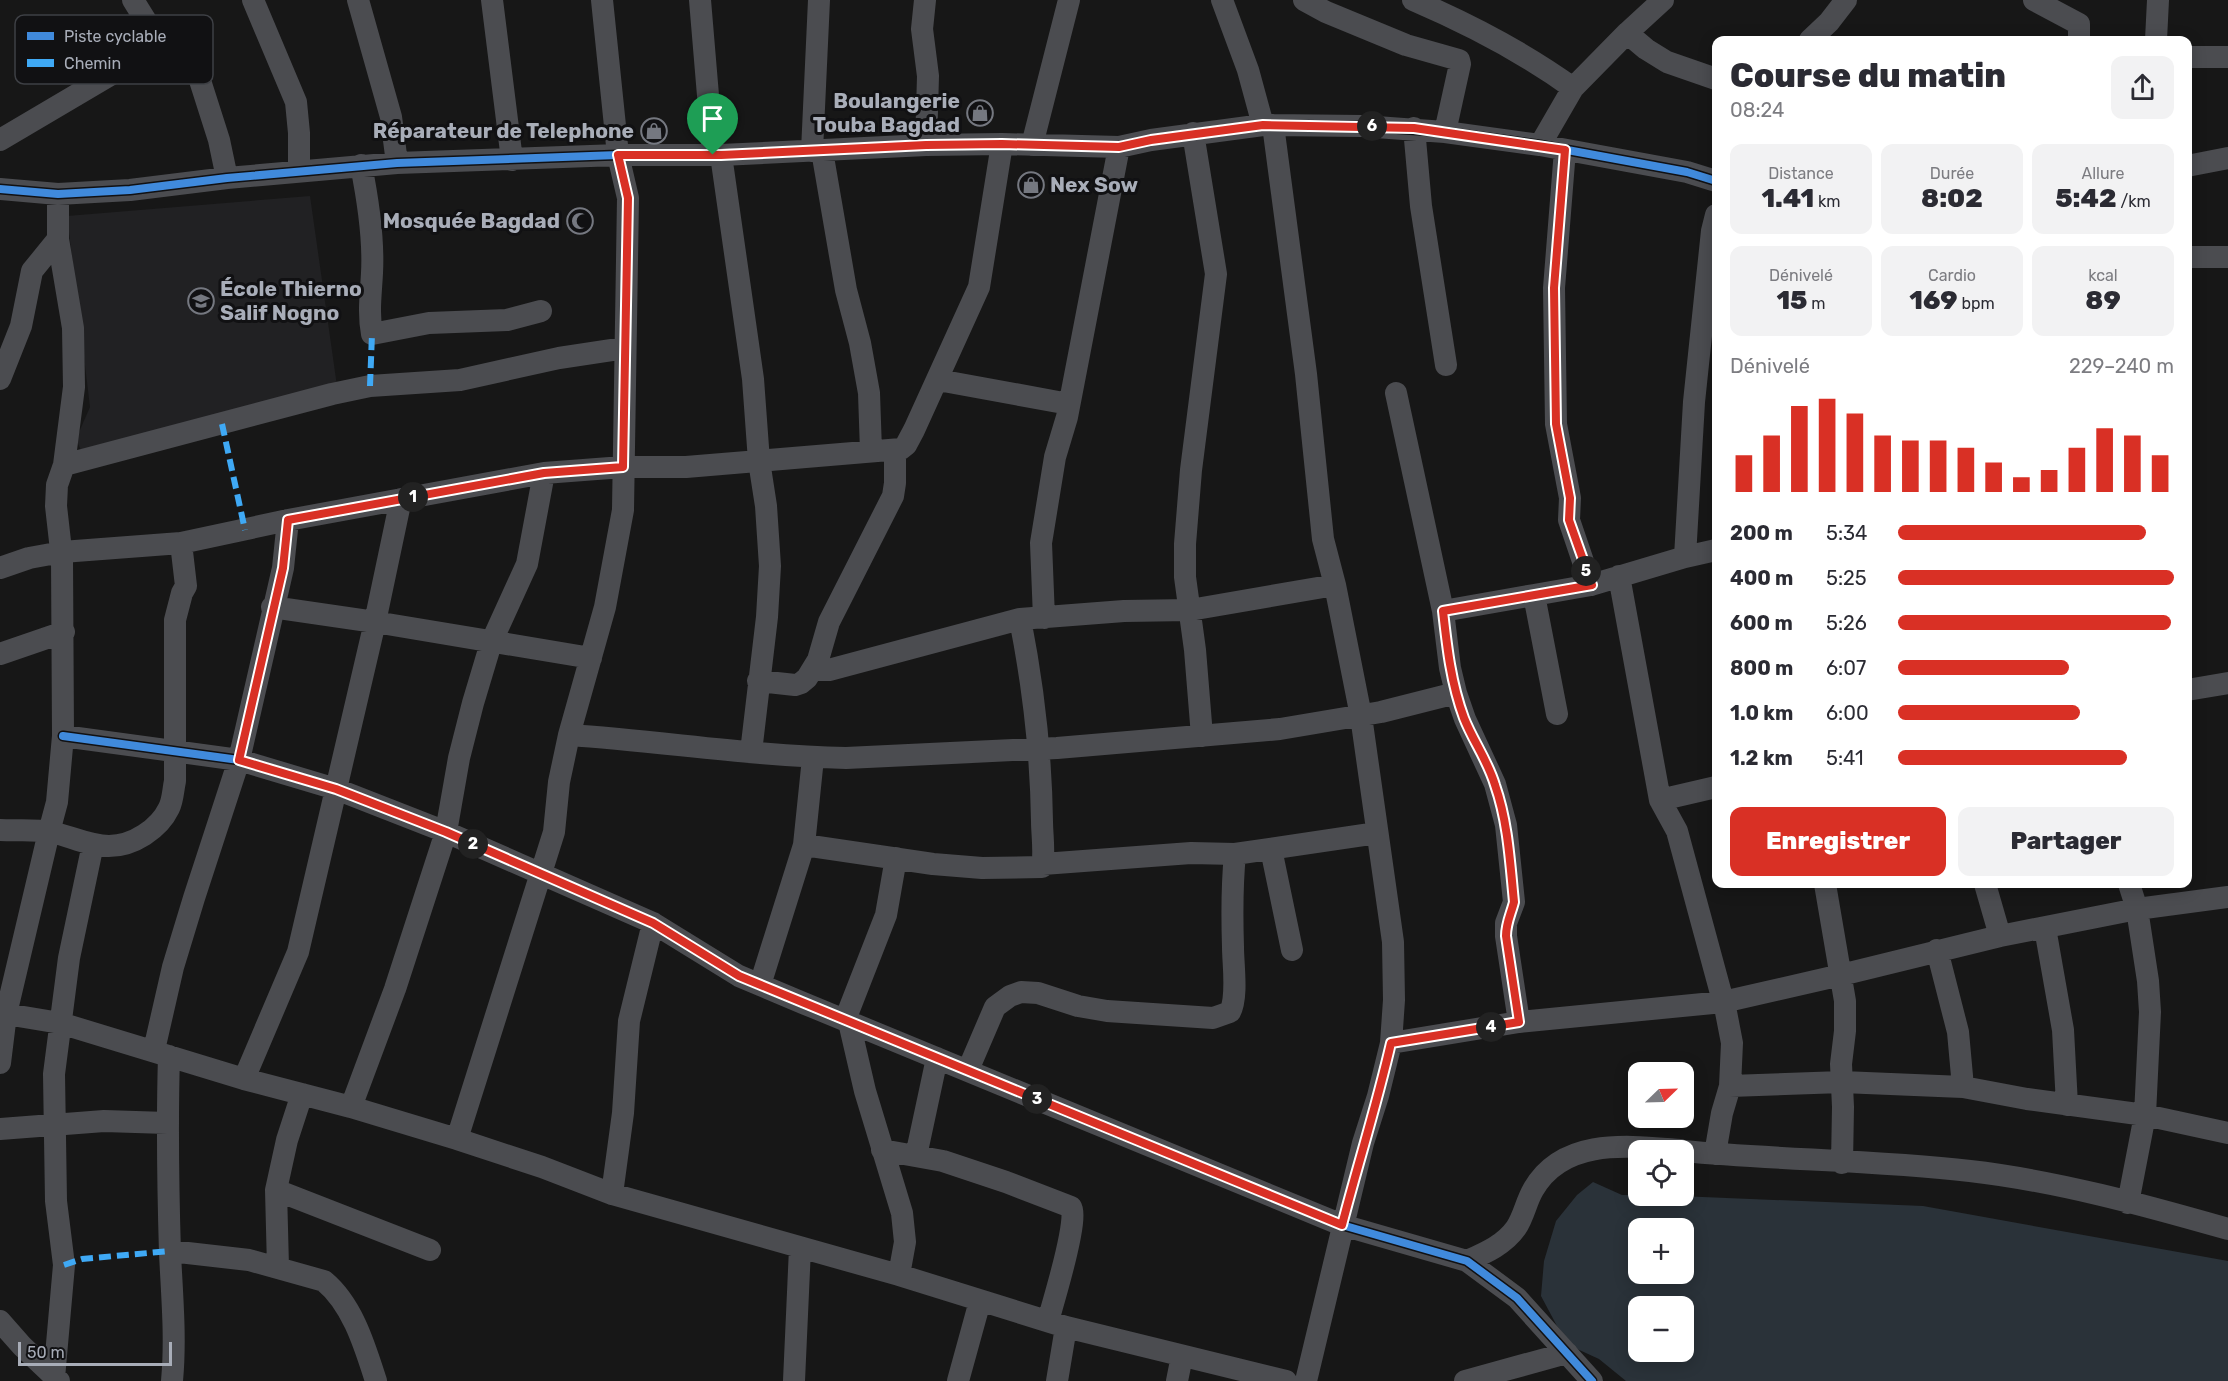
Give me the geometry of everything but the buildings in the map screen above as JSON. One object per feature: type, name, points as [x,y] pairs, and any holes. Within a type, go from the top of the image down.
[{"type":"street","points":[[133,0],[142,15]]},
{"type":"street","points":[[253,0],[296,102],[299,171]]},
{"type":"street","points":[[358,0],[391,117],[397,163]]},
{"type":"street","points":[[492,0],[512,160]]},
{"type":"street","points":[[457,1139],[554,832],[568,735],[605,606],[623,510],[628,198],[618,155],[602,0]]},
{"type":"street","points":[[700,0],[717,155],[753,379],[759,461],[766,506],[770,566],[767,617],[751,752]]},
{"type":"street","points":[[819,0],[817,151],[846,290],[860,343],[869,393],[871,451]]},
{"type":"street","points":[[925,0],[922,29],[928,76],[926,145]]},
{"type":"street","points":[[1032,145],[1069,0]]},
{"type":"street","points":[[1222,0],[1268,125],[1306,374],[1323,539],[1335,585],[1361,716],[1393,942],[1395,1000],[1391,1043],[1342,1225],[1333,1275],[1306,1381]]},
{"type":"street","points":[[1304,0],[1326,12],[1406,45],[1459,60],[1445,132]]},
{"type":"street","points":[[1413,0],[1446,14],[1522,53],[1573,88]]},
{"type":"street","points":[[1540,146],[1573,88],[1663,0]]},
{"type":"street","points":[[1814,36],[1829,22],[1846,0]]},
{"type":"street","points":[[2034,0],[2079,24],[2079,36]]},
{"type":"street","points":[[2156,36],[2158,0]]},
{"type":"street","points":[[1627,33],[1666,62],[1712,78]]},
{"type":"street","points":[[2192,57],[2228,57]]},
{"type":"street","points":[[0,140],[95,84]]},
{"type":"street","points":[[201,84],[219,140],[227,178]]},
{"type":"street","points":[[0,189],[58,194],[130,190],[227,178],[397,163],[618,155],[717,155],[926,145],[1119,147],[1193,134],[1268,125],[1414,128],[1565,150],[1687,172],[1712,180]]},
{"type":"street","points":[[1414,128],[1421,206],[1446,364]]},
{"type":"street","points":[[1193,134],[1216,274],[1191,470],[1185,577],[1202,736]]},
{"type":"street","points":[[0,568],[29,558],[62,552],[181,543],[288,520],[544,473],[623,467],[687,467],[901,449],[909,441],[979,287],[1002,144]]},
{"type":"street","points":[[1044,618],[1041,543],[1055,457],[1069,404],[1119,147]]},
{"type":"street","points":[[1565,150],[1554,288],[1556,424],[1570,498],[1569,520],[1592,585]]},
{"type":"street","points":[[2192,164],[2228,158]]},
{"type":"street","points":[[361,165],[370,219],[372,273],[369,315],[372,334],[429,323],[507,320],[541,312]]},
{"type":"street","points":[[0,1062],[6,1014],[48,832],[54,818],[63,736],[62,552],[56,506],[57,485],[64,465],[74,375],[73,328],[58,238],[58,194]]},
{"type":"street","points":[[1685,557],[1694,402],[1712,231]]},
{"type":"street","points":[[0,379],[21,326],[32,271],[58,238]]},
{"type":"street","points":[[2192,261],[2228,257]]},
{"type":"street","points":[[64,465],[370,386],[460,380],[560,358],[625,348]]},
{"type":"street","points":[[938,380],[1069,404]]},
{"type":"street","points":[[1396,393],[1443,611],[1450,668],[1456,693],[1465,719],[1495,784],[1506,825],[1514,902],[1506,923],[1506,936],[1519,1022]]},
{"type":"street","points":[[758,681],[795,685],[807,678],[813,670],[829,622],[893,496],[895,450]]},
{"type":"street","points":[[351,1107],[395,989],[446,832],[459,758],[491,643],[527,564],[544,473]]},
{"type":"street","points":[[244,1079],[298,952],[375,622],[401,499]]},
{"type":"street","points":[[172,1381],[175,1332],[170,1251],[167,1123],[161,1053],[173,967],[239,760],[272,607],[283,568],[288,520]]},
{"type":"street","points":[[0,830],[48,832],[109,846],[121,845],[144,835],[162,819],[170,806],[175,781],[175,620],[186,586],[181,543]]},
{"type":"street","points":[[1443,611],[1592,585],[1712,551]]},
{"type":"street","points":[[1619,576],[1660,800],[1677,831],[1732,1043],[1730,1086],[1722,1113],[1715,1154]]},
{"type":"street","points":[[813,670],[829,670],[1020,619],[1124,611],[1190,610],[1335,585]]},
{"type":"street","points":[[1534,595],[1557,714]]},
{"type":"street","points":[[272,607],[591,658]]},
{"type":"street","points":[[1020,619],[1033,692],[1043,864]]},
{"type":"street","points":[[0,654],[64,632]]},
{"type":"street","points":[[2192,689],[2228,683]]},
{"type":"street","points":[[568,735],[625,738],[813,758],[1038,749],[1280,729],[1361,716],[1456,693]]},
{"type":"street","points":[[63,736],[239,760],[336,789],[446,832],[653,923],[739,976],[760,985],[1342,1225],[1467,1261],[1517,1298],[1592,1381]]},
{"type":"street","points":[[760,985],[804,845],[813,758]]},
{"type":"street","points":[[1660,800],[1712,788]]},
{"type":"street","points":[[804,845],[982,868],[1039,868],[1043,864],[1191,854],[1235,854],[1377,833]]},
{"type":"street","points":[[57,1380],[64,1265],[56,1201],[53,1126],[54,1074],[69,958],[93,844]]},
{"type":"street","points":[[1271,849],[1292,950]]},
{"type":"street","points":[[968,1070],[995,1007],[1010,996],[1021,992],[1038,993],[1078,1006],[1107,1011],[1213,1018],[1230,1012],[1234,982],[1235,854]]},
{"type":"street","points":[[896,858],[886,915],[847,1021],[865,1091],[902,1214],[905,1242],[899,1275]]},
{"type":"street","points":[[1826,888],[1845,1001],[1845,1031],[1841,1064],[1842,1163]]},
{"type":"street","points":[[1986,888],[2000,936]]},
{"type":"street","points":[[2128,1203],[2145,1115],[2150,1012],[2148,981],[2137,909],[2130,888]]},
{"type":"street","points":[[1391,1043],[1519,1022],[1723,1002],[2000,936],[2137,909],[2228,897]]},
{"type":"street","points":[[612,1194],[623,1113],[629,1021],[653,923]]},
{"type":"street","points":[[2045,928],[2063,1030],[2067,1105]]},
{"type":"street","points":[[1937,950],[1958,1032],[1963,1088]]},
{"type":"street","points":[[6,1014],[60,1023],[244,1079],[351,1107],[542,1167],[612,1194],[899,1275],[1057,1324],[1286,1381]]},
{"type":"street","points":[[916,1156],[938,1058]]},
{"type":"street","points":[[1730,1086],[1842,1082],[1963,1088],[2145,1115],[2228,1133]]},
{"type":"street","points":[[278,1267],[276,1190],[286,1140],[302,1094]]},
{"type":"street","points":[[0,1129],[104,1121],[167,1123]]},
{"type":"street","points":[[1467,1261],[1496,1248],[1516,1228],[1534,1188],[1556,1164],[1593,1148],[1628,1146]]},
{"type":"street","points":[[882,1150],[943,1161],[1071,1207],[1073,1210],[1070,1238],[1057,1324],[1057,1381]]},
{"type":"street","points":[[1694,1152],[1970,1172],[2071,1189],[2228,1229]]},
{"type":"street","points":[[276,1190],[430,1250]]},
{"type":"street","points":[[794,1381],[800,1248]]},
{"type":"street","points":[[170,1251],[219,1256],[278,1267],[324,1281],[334,1289],[355,1325],[376,1381]]},
{"type":"street","points":[[958,1381],[980,1301]]},
{"type":"street","points":[[0,1321],[57,1380]]},
{"type":"street","points":[[1465,1381],[1567,1353]]},
{"type":"street","points":[[1177,1381],[1182,1356]]},
{"type":"shaded area","name":"École Thierno Salif Nogno","points":[[310,196],[337,386],[83,455],[76,439],[90,407],[67,216]]},
{"type":"shaded area","points":[[1593,1182],[1622,1195],[1628,1195],[1628,1206],[1694,1206],[1694,1197],[1923,1206],[2228,1261],[2228,1381],[1626,1381],[1599,1359],[1575,1348],[1557,1326],[1541,1296],[1544,1261],[1556,1221],[1577,1195]]},
{"type":"marked path","points":[[370,386],[372,334]]},
{"type":"marked path","points":[[222,424],[245,530]]},
{"type":"marked path","points":[[64,1265],[82,1259],[170,1251]]},
{"type":"cycle path","points":[[0,189],[58,194],[130,190],[227,178],[397,163],[618,155],[721,155],[926,145],[1119,147],[1151,140],[1263,125],[1362,126],[1445,132],[1540,145],[1687,172],[1712,180]]},
{"type":"cycle path","points":[[63,736],[239,760],[336,789],[446,832],[653,923],[739,976],[803,1003],[1342,1225],[1467,1261],[1517,1298],[1592,1381]]},
{"type":"place","name":"Boulangerie Touba Bagdad","points":[[980,113]]},
{"type":"place","name":"Réparateur de Telephone","points":[[654,131]]},
{"type":"place","name":"Nex Sow","points":[[1031,185]]},
{"type":"place","name":"Mosquée Bagdad","points":[[580,221]]},
{"type":"place","name":"École Thierno Salif Nogno","points":[[201,301]]},
{"type":"route","points":[[1263,125],[1414,128],[1565,150],[1556,240],[1554,288],[1556,424],[1570,498],[1569,520],[1592,585],[1443,611],[1450,668],[1456,693],[1465,719],[1495,784],[1506,825],[1514,902],[1506,923],[1506,936],[1519,1022],[1391,1043],[1342,1225],[739,976],[653,923],[446,832],[336,789],[239,760],[272,607],[283,568],[288,520],[544,473],[623,467],[628,198],[618,155],[713,155],[926,145],[1119,147],[1151,140],[1263,125]]}]
